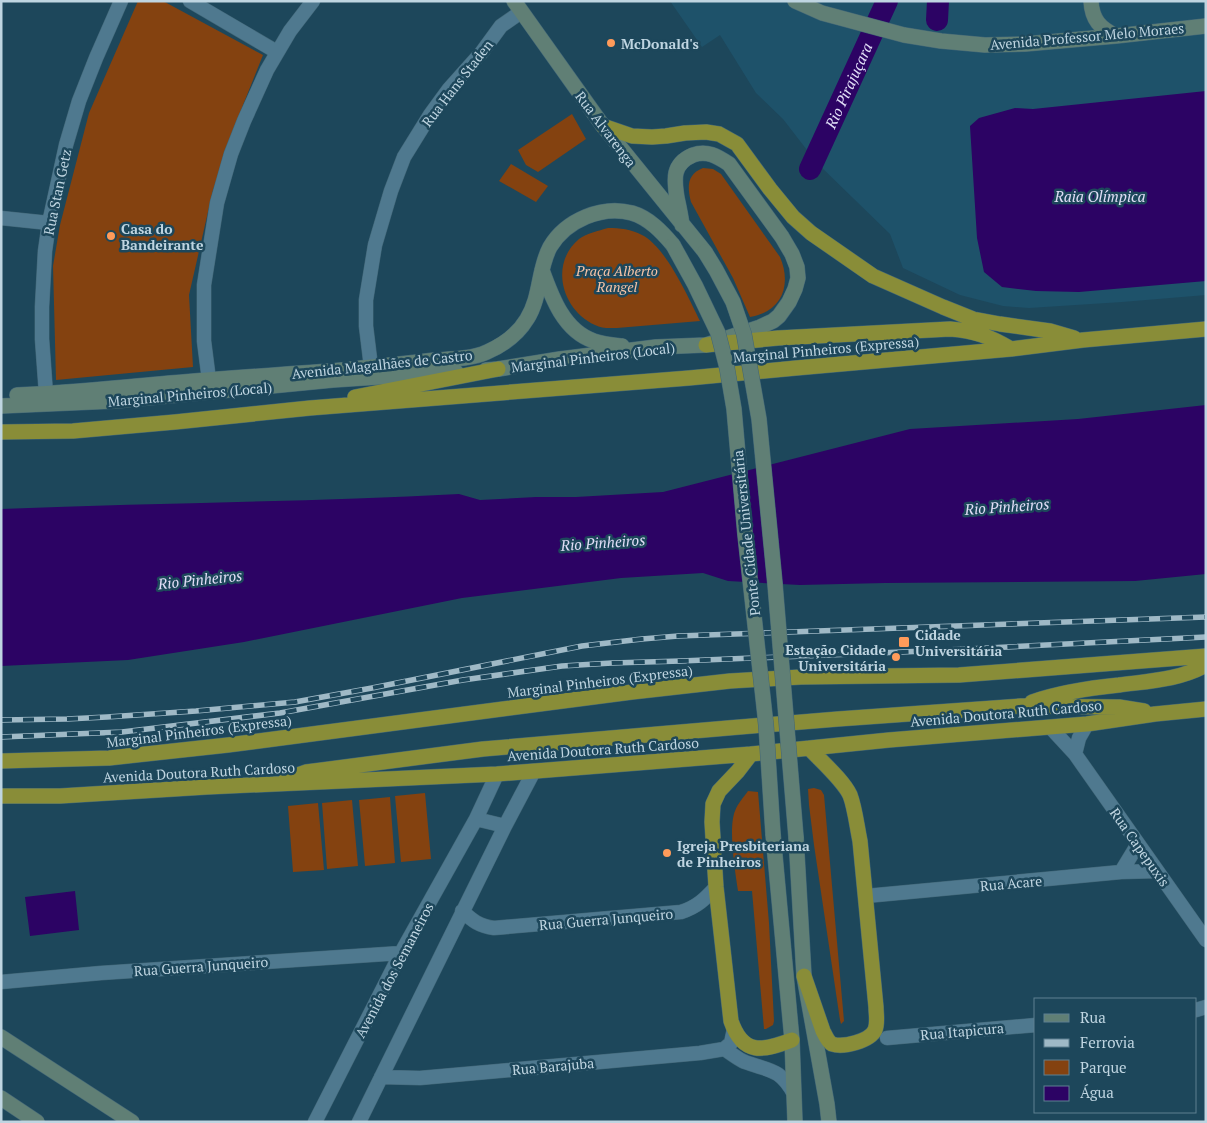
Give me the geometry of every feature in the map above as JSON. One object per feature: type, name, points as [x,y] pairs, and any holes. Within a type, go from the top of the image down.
[{"type":"highway","points":[[603,126],[632,136],[666,136],[685,132],[718,134],[737,144],[793,217],[811,233],[873,276],[972,319],[1050,331],[1083,340]]},
{"type":"highway","points":[[706,344],[778,338],[950,329],[967,330],[994,338],[1011,348]]},
{"type":"highway","name":"Marginal Pinheiros (Expressa)","points":[[1,432],[73,431],[310,408],[689,378],[1206,329]]},
{"type":"highway","points":[[310,408],[371,392],[498,369]]},
{"type":"highway","name":"Marginal Pinheiros (Expressa)","points":[[1,761],[109,758],[228,745],[730,681],[801,677],[959,675],[1206,656]]},
{"type":"highway","points":[[1021,706],[1060,693],[1163,680],[1193,672],[1206,665]]},
{"type":"highway","points":[[267,785],[306,772],[483,749],[735,727],[1021,706],[1119,707],[1155,714]]},
{"type":"highway","name":"Avenida Doutora Ruth Cardoso","points":[[1,796],[60,796],[207,787],[496,774],[751,754],[890,740],[1087,724],[1206,709]]},
{"type":"highway","points":[[804,976],[823,1031],[832,1044],[844,1045],[861,1041],[869,1037],[875,1030],[876,1006],[866,896],[860,841],[850,795],[809,748]]},
{"type":"highway","points":[[751,754],[719,791],[713,804],[712,822],[716,887],[728,1001],[731,1021],[740,1040],[746,1044],[756,1048],[763,1048],[792,1040]]},
{"type":"main road","name":"Avenida Professor Melo Moraes","points":[[795,1],[822,13],[904,35],[941,42],[985,45],[1024,44],[1206,26]]},
{"type":"main road","points":[[1091,1],[1092,11],[1100,26],[1106,32],[1116,36]]},
{"type":"main road","name":"Rua Alvarenga","points":[[517,6],[603,126],[704,252]]},
{"type":"main road","name":"Marginal Pinheiros (Local)","points":[[1,406],[115,401],[333,380],[498,369],[656,347],[706,344],[760,327],[782,314],[795,289],[798,278],[797,267],[792,254],[782,237],[729,164],[718,156],[710,153],[698,153],[680,164],[676,172],[675,182],[682,225]]},
{"type":"main road","name":"Avenida Magalhães de Castro","points":[[1,396],[46,394],[371,367],[469,357],[503,344],[520,329],[528,317],[536,296],[547,254],[561,232],[570,225],[598,213],[616,211],[633,213],[652,223],[662,231],[673,245]]},
{"type":"main road","name":"Ponte Cidade Universitária","points":[[673,245],[695,285],[718,334],[727,368],[734,409],[745,534],[766,725],[773,834],[792,1040],[796,1122]]},
{"type":"main road","name":"Ponte Cidade Universitária","points":[[704,252],[733,302],[744,334],[759,419],[796,837],[804,976],[829,1122]]},
{"type":"main road","points":[[542,270],[557,308],[567,322],[580,334],[593,341],[605,344],[656,347]]},
{"type":"main road","points":[[1,1037],[132,1122]]},
{"type":"main road","points":[[1,1098],[37,1122]]},
{"type":"street","name":"Rua Stan Getz","points":[[46,394],[42,307],[45,251],[49,223],[66,145],[79,100],[122,1]]},
{"type":"street","points":[[190,1],[277,52]]},
{"type":"street","points":[[209,380],[204,341],[204,285],[217,203],[231,154],[267,70],[290,31],[313,1]]},
{"type":"street","name":"Rua Hans Staden","points":[[371,367],[366,326],[366,300],[375,245],[390,191],[404,157],[430,115],[517,6]]},
{"type":"street","points":[[1,218],[49,223]]},
{"type":"street","points":[[1075,754],[1087,724]]},
{"type":"street","name":"Rua Capepuxis","points":[[1050,727],[1075,754],[1206,940]]},
{"type":"street","points":[[359,1122],[462,912],[534,771]]},
{"type":"street","name":"Avenida dos Semaneiros","points":[[315,1122],[401,953],[476,819],[496,774]]},
{"type":"street","points":[[476,819],[505,826]]},
{"type":"street","points":[[1121,872],[1138,844]]},
{"type":"street","name":"Rua Acare","points":[[866,896],[1121,872],[1157,871]]},
{"type":"street","name":"Rua Guerra Junqueiro","points":[[462,912],[483,926],[494,928],[681,912],[692,908],[702,901],[716,887]]},
{"type":"street","name":"Rua Guerra Junqueiro","points":[[1,982],[101,972],[401,953]]},
{"type":"street","name":"Rua Itapicura","points":[[888,1038],[1034,1025]]},
{"type":"street","points":[[734,1028],[731,1043],[724,1049],[744,1061],[777,1073],[784,1079],[794,1094]]},
{"type":"street","name":"Rua Barajuba","points":[[381,1077],[420,1078],[690,1054],[724,1049]]},
{"type":"shaded area","points":[[670,1],[1206,1],[1206,295],[1029,308],[1003,306],[960,295],[903,268],[890,234],[817,163],[783,119],[756,93],[720,35],[702,47]]},
{"type":"green space","points":[[138,1],[163,1],[263,55],[213,190],[189,295],[193,367],[56,380],[53,266],[60,225],[89,113]]},
{"type":"green space","points":[[572,114],[586,139],[538,172],[526,165],[518,150]]},
{"type":"green space","points":[[511,164],[548,186],[536,202],[499,181]]},
{"type":"green space","points":[[703,168],[713,169],[721,174],[780,257],[785,277],[782,296],[770,309],[761,314],[750,317],[733,278],[691,202],[689,186],[691,177]]},
{"type":"green space","name":"Praça Alberto Rangel","points":[[608,228],[634,231],[651,241],[660,250],[683,286],[700,321],[606,328],[595,325],[574,309],[563,286],[562,273],[564,261],[570,249],[579,239]]},
{"type":"green space","points":[[808,789],[821,790],[824,795],[844,1021],[841,1024],[809,805]]},
{"type":"green space","points":[[748,791],[758,792],[769,923],[774,1021],[773,1025],[766,1029],[764,1029],[752,891],[738,891],[733,850],[733,818],[738,805]]},
{"type":"green space","points":[[425,793],[431,859],[401,862],[395,796]]},
{"type":"green space","points":[[390,797],[395,863],[365,866],[359,800]]},
{"type":"green space","points":[[352,800],[358,866],[327,869],[322,803]]},
{"type":"green space","points":[[318,803],[324,870],[293,872],[288,806]]},
{"type":"water","name":"Raia Olímpica","points":[[1206,91],[1206,281],[1079,292],[1036,291],[1002,287],[984,272],[977,238],[970,126],[979,118],[1015,108],[1033,109]]},
{"type":"water","name":"Rio Pinheiros","points":[[1206,405],[1206,574],[1135,581],[800,585],[728,581],[703,573],[621,578],[462,598],[244,642],[128,660],[1,666],[1,509],[459,494],[480,500],[663,492],[910,429],[1078,419]]},
{"type":"water","points":[[75,891],[79,930],[30,936],[25,897]]},
{"type":"waterway","name":"Rio Pirajuçara","points":[[810,169],[887,1]]},
{"type":"waterway","name":"Rio Pirajuçara","points":[[937,20],[938,1]]},
{"type":"railway","points":[[1,720],[107,717],[295,702],[582,646],[642,639],[678,636],[1206,617]]},
{"type":"railway","points":[[1,737],[122,732],[280,713],[463,680],[562,666],[1206,637]]},
{"type":"place","name":"McDonald's","points":[[611,43]]},
{"type":"place","name":"Casa do Bandeirante","points":[[111,236]]},
{"type":"place","name":"Cidade Universitária","points":[[904,642]]},
{"type":"place","name":"Estação Cidade Universitária","points":[[896,657]]},
{"type":"place","name":"Igreja Presbiteriana de Pinheiros","points":[[667,853]]}]
